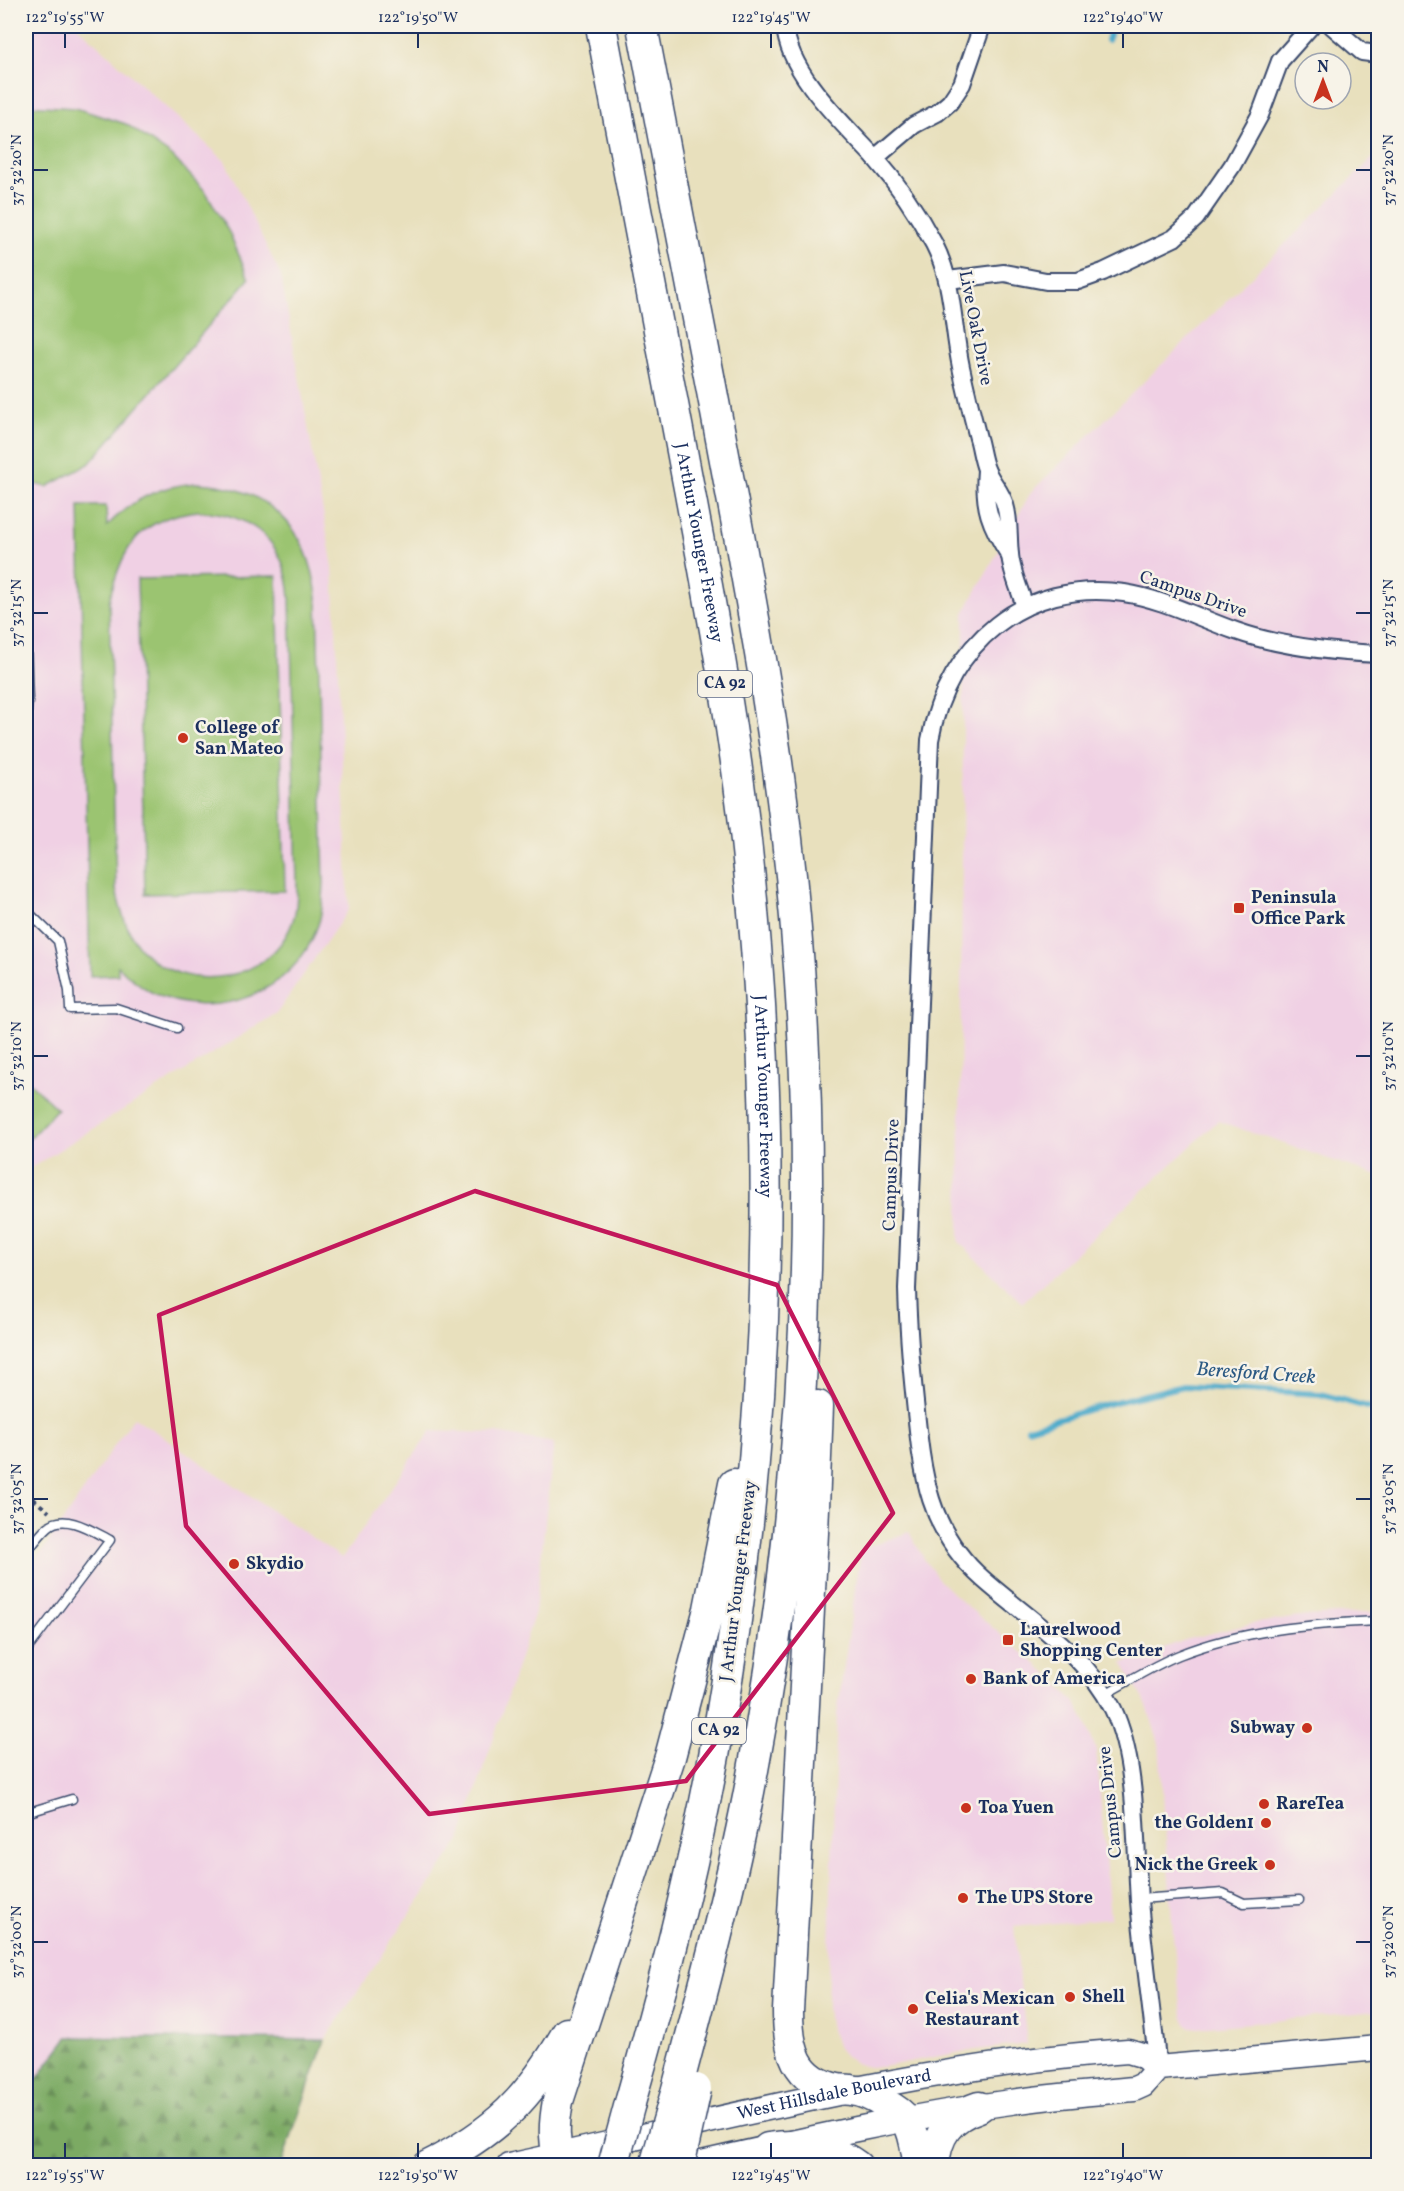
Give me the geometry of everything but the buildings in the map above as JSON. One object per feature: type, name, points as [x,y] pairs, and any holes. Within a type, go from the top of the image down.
[{"type":"highway","name":"J Arthur Younger Freeway","points":[[601,26],[714,624],[740,784],[756,945],[763,1066],[765,1209],[761,1352],[745,1554],[719,1730],[686,1892],[661,1994],[613,2166]]},
{"type":"highway","name":"CA 92","points":[[642,26],[751,600],[777,755],[799,974],[805,1089],[806,1215],[801,1371],[786,1548],[770,1673],[739,1838],[711,1960],[686,2091],[655,2166]]},
{"type":"highway","points":[[806,1215],[817,1356],[817,1447],[789,2033],[793,2053],[807,2075],[824,2085],[853,2090],[879,2100],[906,2119],[911,2130],[919,2166]]},
{"type":"highway","points":[[557,2162],[555,2128],[558,2102],[658,1798],[700,1648],[761,1352]]},
{"type":"highway","points":[[428,2166],[460,2150],[486,2133],[521,2100],[550,2060],[600,1973]]},
{"type":"highway","points":[[679,2166],[686,2091]]},
{"type":"highway","points":[[934,2166],[936,2149],[944,2129],[955,2118],[978,2107]]},
{"type":"highway","points":[[768,2148],[790,2145],[815,2147],[839,2154],[857,2166]]},
{"type":"main road","points":[[1158,2068],[1378,2048]]},
{"type":"main road","name":"West Hillsdale Boulevard","points":[[508,2166],[557,2162],[853,2090],[984,2065],[1110,2052],[1136,2052],[1158,2068],[1143,2085],[1134,2089],[1031,2099],[906,2119],[688,2166]]},
{"type":"street","name":"Live Oak Drive","points":[[785,26],[790,51],[802,72],[849,132],[875,158],[920,219],[940,256],[948,280],[960,364],[986,470],[987,514],[1010,556],[1025,606]]},
{"type":"street","points":[[875,158],[914,125],[937,113],[950,102],[962,84],[982,26]]},
{"type":"street","points":[[948,280],[1004,273],[1046,281],[1078,281],[1103,272],[1174,238],[1196,218],[1232,166],[1256,125],[1280,61],[1311,26]]},
{"type":"street","points":[[1332,26],[1362,52],[1378,54]]},
{"type":"street","name":"Campus Drive","points":[[1158,2068],[1139,1899],[1130,1767],[1124,1736],[1106,1694],[1076,1656],[971,1568],[953,1547],[931,1503],[923,1477],[910,1355],[908,1255],[930,740],[942,695],[961,661],[986,634],[1025,606],[1052,596],[1075,592],[1124,593],[1156,600],[1257,638],[1340,653],[1378,654]]},
{"type":"lane","points":[[26,636],[28,702],[26,720]]},
{"type":"lane","points":[[26,910],[58,941],[69,991],[70,1009],[116,1008],[177,1028]]},
{"type":"lane","points":[[26,1553],[50,1525],[65,1521],[82,1526],[110,1540],[26,1651]]},
{"type":"lane","points":[[1106,1694],[1178,1655],[1246,1635],[1323,1624],[1378,1621]]},
{"type":"lane","points":[[26,1813],[72,1799]]},
{"type":"lane","points":[[1139,1899],[1222,1893],[1244,1903],[1299,1900]]},
{"type":"path","points":[[26,1493],[49,1512],[50,1525]]},
{"type":"highlighted area","points":[[475,1191],[777,1285],[893,1513],[686,1781],[429,1814],[186,1526],[159,1315]]},
{"type":"shaded area","name":"College of San Mateo","points":[[26,26],[77,26],[225,161],[281,276],[333,567],[349,909],[277,1013],[26,1171]]},
{"type":"shaded area","points":[[1378,153],[1378,1176],[1218,1121],[1022,1303],[959,1242],[964,613],[1031,492]]},
{"type":"shaded area","points":[[134,1417],[342,1558],[431,1431],[497,1433],[554,1443],[535,1612],[460,1840],[325,2040],[68,2037],[26,2093],[26,1575]]},
{"type":"shaded area","points":[[909,1532],[940,1581],[1053,1678],[1076,1704],[1085,1720],[1096,1751],[1110,1918],[1014,1927],[1027,2044],[967,2051],[882,2067],[868,2067],[855,2063],[838,2048],[829,2024],[827,2007],[837,1714],[861,1549]]},
{"type":"shaded area","points":[[1378,1613],[1378,2011],[1190,2027],[1182,2015],[1173,1935],[1159,1744],[1147,1706],[1123,1663],[1188,1639],[1250,1624],[1308,1616]]},
{"type":"green space","points":[[26,105],[75,108],[126,124],[172,156],[206,192],[230,234],[249,279],[89,464],[47,487],[26,482]]},
{"type":"green space","points":[[196,483],[222,486],[244,492],[264,502],[280,515],[294,531],[305,550],[317,597],[324,884],[320,920],[307,949],[291,969],[272,985],[250,996],[225,1003],[200,1005],[175,1001],[151,992],[118,966],[118,975],[90,976],[79,506],[106,506],[107,526],[137,501],[170,487]],"holes":[[[199,511],[219,513],[251,525],[264,535],[282,562],[287,579],[290,598],[297,897],[294,917],[284,939],[268,957],[248,969],[226,976],[203,978],[180,974],[158,964],[135,941],[119,905],[116,889],[109,602],[127,551],[147,528],[178,514]]]},
{"type":"green space","points":[[277,576],[285,891],[145,894],[137,579]]},
{"type":"green space","points":[[26,1079],[57,1109],[26,1142]]},
{"type":"green space","points":[[68,2037],[325,2040],[281,2165],[26,2165],[26,2093]]},
{"type":"waterway","points":[[1107,40],[1113,26]]},
{"type":"waterway","name":"Beresford Creek","points":[[1028,1428],[1107,1404],[1183,1386],[1320,1394],[1378,1410]]},
{"type":"place","name":"College of San Mateo","points":[[183,738]]},
{"type":"place","name":"Peninsula Office Park","points":[[1239,908]]},
{"type":"place","name":"Skydio","points":[[234,1564]]},
{"type":"place","name":"Laurelwood Shopping Center","points":[[1008,1640]]},
{"type":"place","name":"Bank of America","points":[[971,1679]]},
{"type":"place","name":"Subway","points":[[1307,1728]]},
{"type":"place","name":"RareTea","points":[[1264,1804]]},
{"type":"place","name":"Toa Yuen","points":[[966,1808]]},
{"type":"place","name":"the Golden1","points":[[1266,1823]]},
{"type":"place","name":"Nick the Greek","points":[[1270,1865]]},
{"type":"place","name":"The UPS Store","points":[[963,1898]]},
{"type":"place","name":"Shell","points":[[1070,1997]]},
{"type":"place","name":"Celia's Mexican Restaurant","points":[[913,2009]]}]
